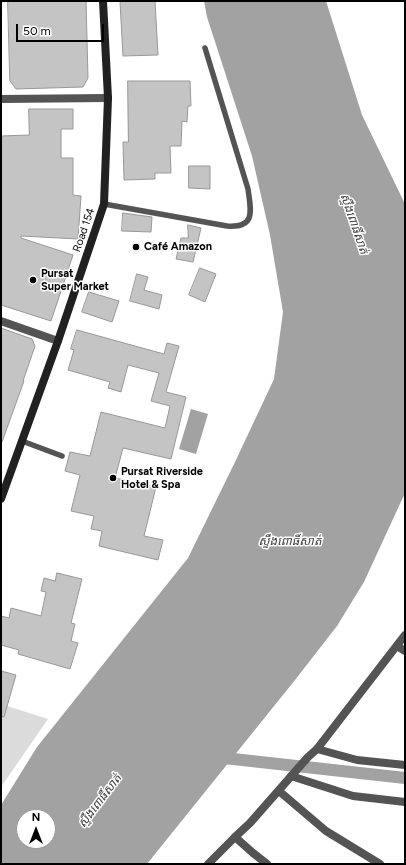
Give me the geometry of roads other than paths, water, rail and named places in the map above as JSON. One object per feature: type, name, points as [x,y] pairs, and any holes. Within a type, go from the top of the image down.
[{"type":"main road","name":"Road 154","points":[[1,500],[58,341],[104,204],[108,98],[103,1]]},
{"type":"street","points":[[1,99],[108,98]]},
{"type":"street","points":[[1,321],[58,341]]},
{"type":"street","points":[[208,864],[250,823],[308,757],[317,749],[405,635]]},
{"type":"street","points":[[397,646],[405,651]]},
{"type":"street","points":[[317,749],[357,760],[405,765]]},
{"type":"street","points":[[293,774],[353,796],[405,802]]},
{"type":"street","points":[[279,791],[326,831],[361,854],[380,864]]},
{"type":"street","points":[[234,837],[252,854],[267,864]]},
{"type":"lane","points":[[104,204],[227,226],[238,226],[245,224],[249,218],[251,210],[248,189],[205,48]]},
{"type":"lane","points":[[22,441],[62,456]]},
{"type":"water","name":"ស្ទឹងពោធិ៍សាត់","points":[[204,1],[326,1],[362,115],[405,204],[405,493],[364,582],[337,626],[147,864],[1,864],[1,805],[37,747],[188,558],[274,379],[283,312],[270,235],[252,156],[207,17]]},
{"type":"water","points":[[191,409],[208,414],[196,454],[179,449]]},
{"type":"waterway","points":[[215,757],[405,778]]},
{"type":"place","name":"Café Amazon","points":[[136,247]]},
{"type":"place","name":"Pursat Super Market","points":[[33,280]]},
{"type":"place","name":"Pursat Riverside Hotel & Spa","points":[[113,478]]}]
